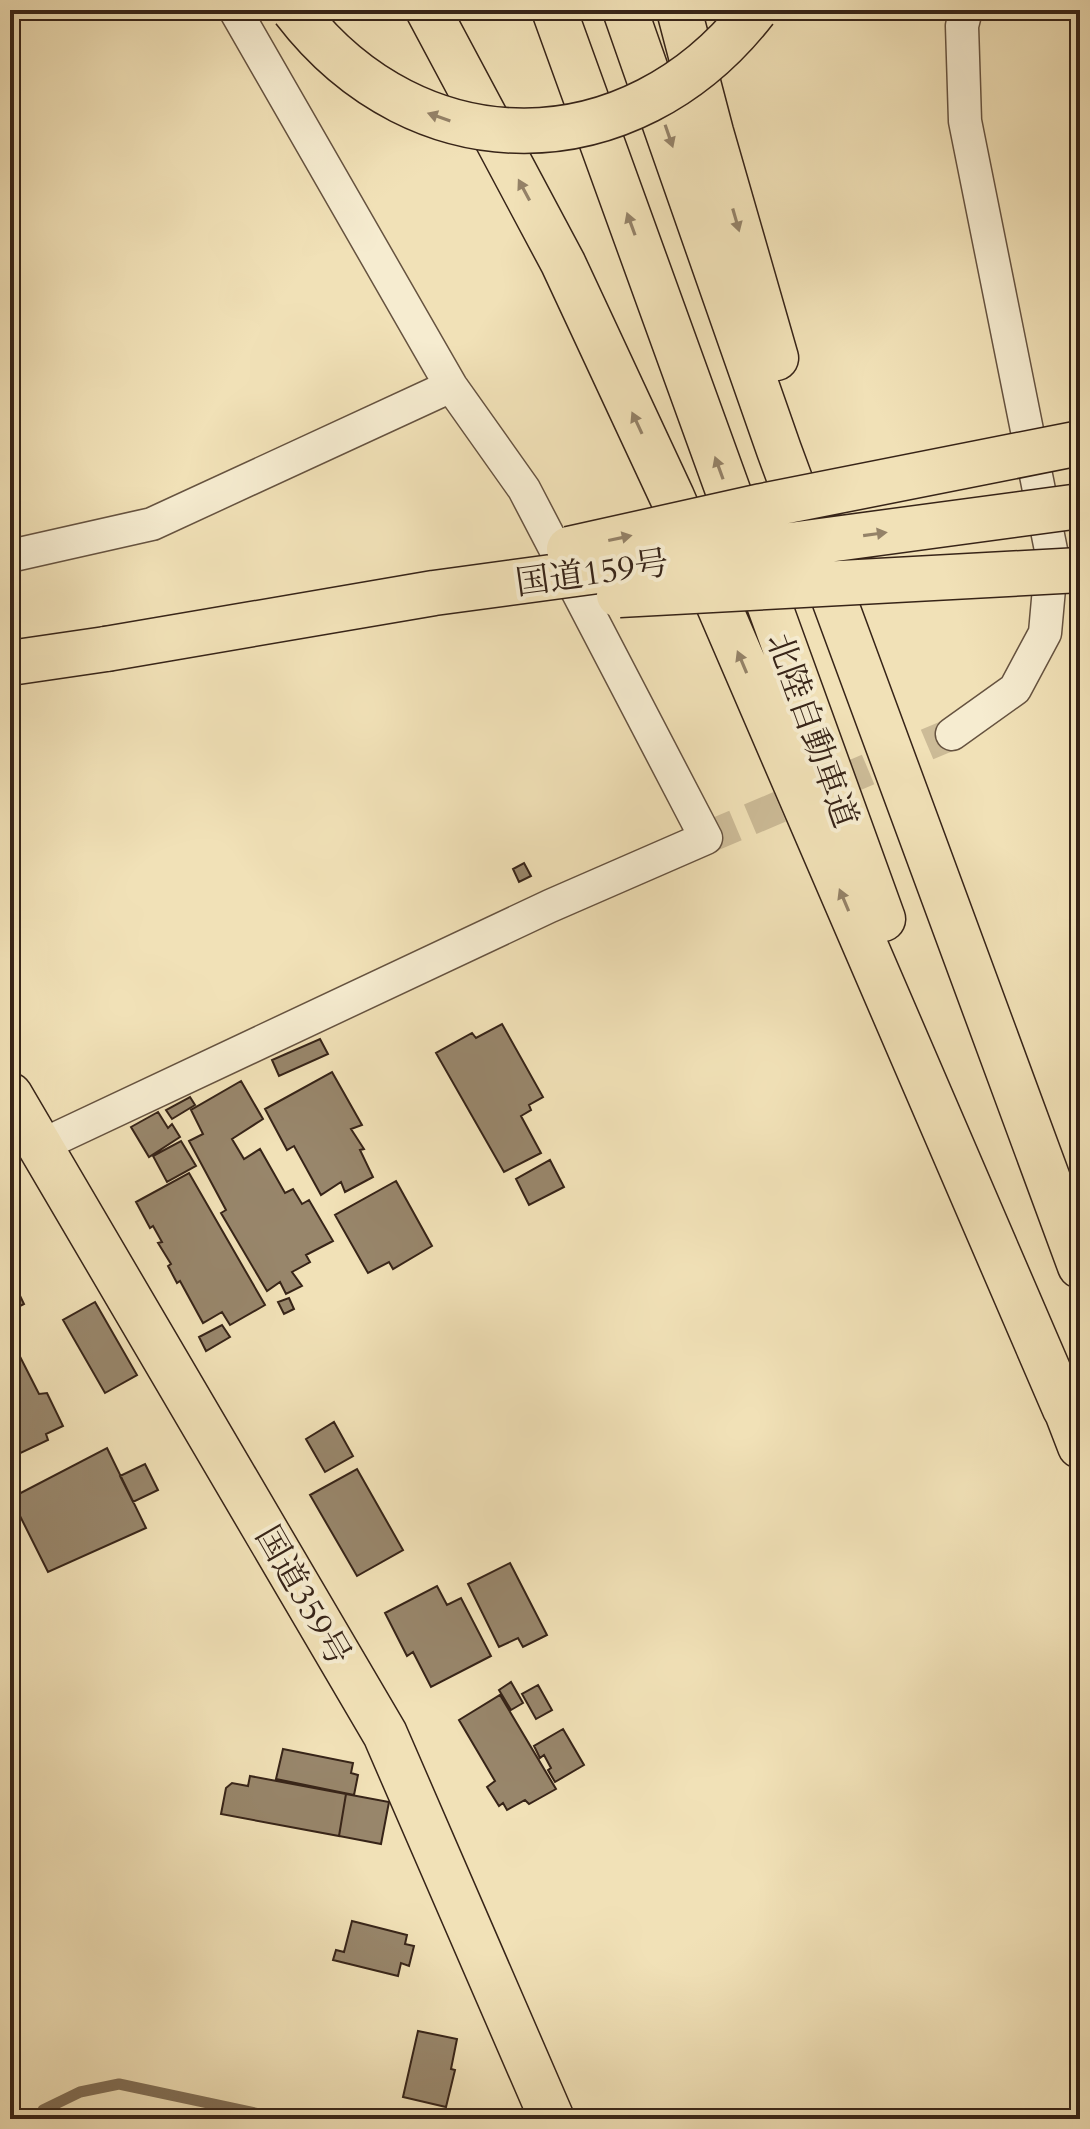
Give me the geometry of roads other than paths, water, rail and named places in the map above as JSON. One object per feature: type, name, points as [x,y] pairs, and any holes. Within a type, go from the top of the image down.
[{"type":"highway","points":[[294,10],[312,33],[353,72],[394,98],[442,119],[492,129],[540,131],[584,126],[626,112],[669,90],[706,64],[733,39],[755,10]]},
{"type":"highway","points":[[428,10],[563,263],[672,497],[1072,1427]]},
{"type":"highway","name":"北陸自動車道","points":[[554,10],[836,794],[1072,1427]]},
{"type":"highway","name":"北陸自動車道","points":[[625,10],[790,480],[1080,1266]]},
{"type":"highway","points":[[679,10],[711,132],[823,516],[1018,1063],[1063,1220]]},
{"type":"highway","points":[[272,619],[747,510],[1080,443]]},
{"type":"highway","name":"国道159号","points":[[106,649],[434,593],[1080,506]]},
{"type":"highway","name":"国道159号","points":[[10,663],[434,611],[652,593],[1080,570]]},
{"type":"highway","points":[[652,593],[807,597],[1080,585]]},
{"type":"highway","name":"国道359号","points":[[10,1095],[385,1734],[552,2119]]},
{"type":"street","points":[[40,1146],[550,906],[706,838],[524,489],[451,386],[235,10]]},
{"type":"street","points":[[952,734],[1015,689],[1045,633],[1052,555],[965,121],[962,26],[966,10]]},
{"type":"street","points":[[10,556],[152,524],[451,386]]},
{"type":"waterway","points":[[43,2110],[80,2092],[119,2084],[283,2119]]},
{"type":"tunnel","points":[[706,838],[952,734]]}]
